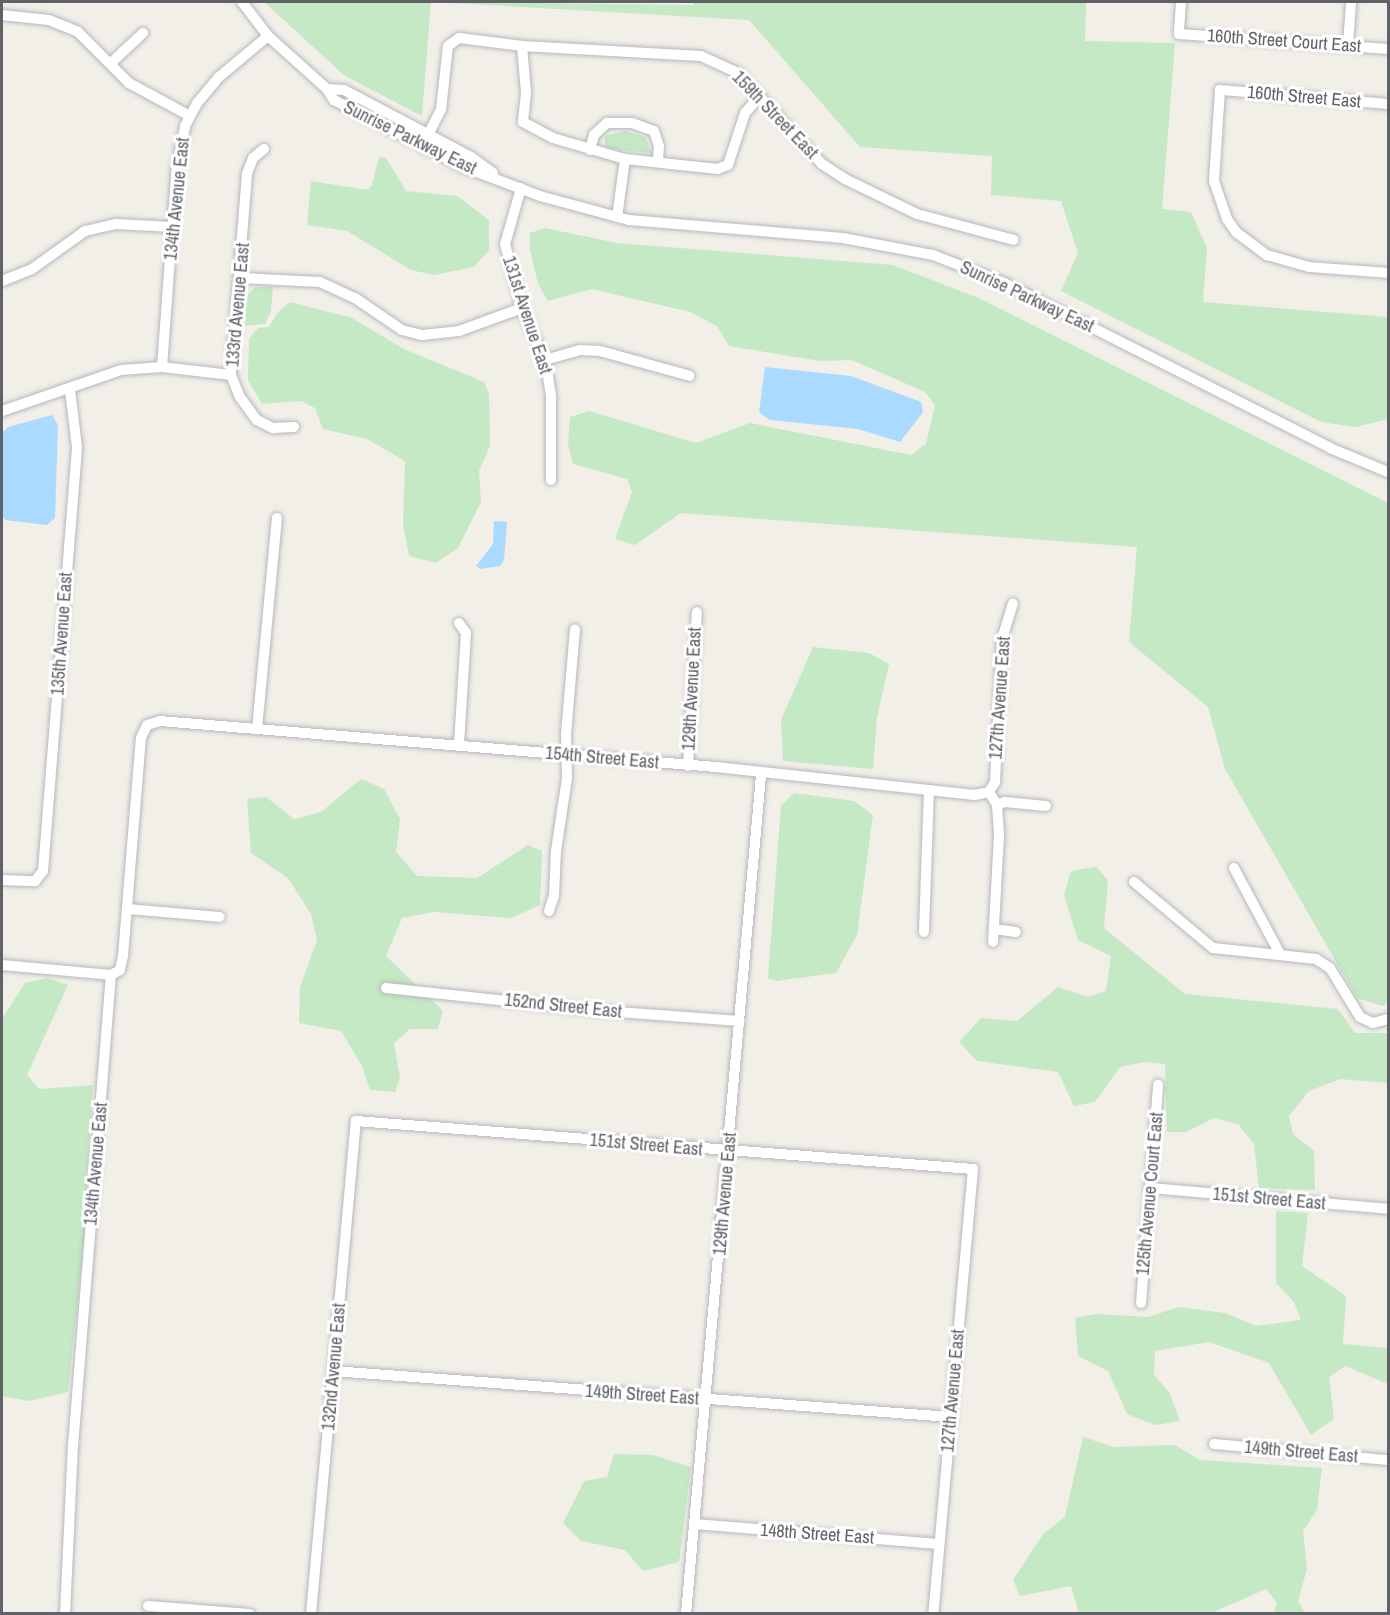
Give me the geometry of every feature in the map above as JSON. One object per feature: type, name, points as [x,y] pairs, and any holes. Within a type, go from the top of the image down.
[{"type":"street","points":[[242,2],[268,36]]},
{"type":"street","name":"160th Street Court East","points":[[1181,2],[1179,34],[1389,49]]},
{"type":"street","points":[[1348,45],[1351,3]]},
{"type":"street","points":[[2,15],[49,20],[65,26],[88,40],[139,90],[190,116]]},
{"type":"street","points":[[111,63],[143,33]]},
{"type":"street","name":"Sunrise Parkway East","points":[[268,36],[327,88],[334,100],[370,122],[464,167],[521,188],[617,217],[843,238],[943,259],[1004,283],[1330,448],[1389,472]]},
{"type":"street","name":"134th Avenue East","points":[[162,367],[179,146],[190,116],[219,77],[268,36]]},
{"type":"street","name":"159th Street East","points":[[428,135],[441,110],[446,54],[451,41],[466,38],[522,46],[701,56],[732,69],[822,164],[845,179],[917,214],[1014,240]]},
{"type":"street","points":[[522,46],[526,93],[523,122],[590,150],[625,159],[717,169],[728,165],[745,113],[760,96]]},
{"type":"street","name":"Sunrise Parkway East","points":[[327,88],[344,90],[471,157],[500,179]]},
{"type":"street","name":"160th Street East","points":[[1389,104],[1220,90],[1214,182],[1227,219],[1250,244],[1267,255],[1294,264],[1389,273]]},
{"type":"street","points":[[590,150],[594,135],[607,123],[632,123],[654,131],[659,146],[658,162]]},
{"type":"street","name":"133rd Avenue East","points":[[264,149],[253,158],[247,174],[231,375],[240,397],[257,420],[273,428],[294,427]]},
{"type":"street","points":[[617,217],[625,159]]},
{"type":"street","name":"131st Avenue East","points":[[521,188],[505,244],[522,308],[545,360],[550,397],[550,480]]},
{"type":"street","points":[[2,281],[32,269],[85,231],[116,224],[172,227]]},
{"type":"street","points":[[240,278],[320,282],[356,298],[402,330],[422,335],[459,331],[522,308]]},
{"type":"street","points":[[545,360],[580,350],[600,351],[690,376]]},
{"type":"street","points":[[2,411],[70,390],[110,372],[162,367],[231,375]]},
{"type":"street","name":"135th Avenue East","points":[[2,880],[30,882],[41,878],[77,447],[70,390]]},
{"type":"street","points":[[257,729],[277,518]]},
{"type":"street","name":"127th Avenue East","points":[[989,792],[995,782],[1002,639],[1013,604]]},
{"type":"street","name":"129th Avenue East","points":[[688,766],[697,612]]},
{"type":"street","points":[[459,623],[466,633],[459,745]]},
{"type":"street","points":[[549,911],[554,896],[556,851],[569,756],[566,734],[575,629]]},
{"type":"street","name":"134th Avenue East","points":[[65,1614],[73,1446],[111,975],[121,966],[140,752],[143,731],[149,723]]},
{"type":"street","name":"154th Street East","points":[[149,723],[459,745],[974,795],[989,792]]},
{"type":"street","name":"129th Avenue East","points":[[686,1614],[761,775]]},
{"type":"street","points":[[924,932],[929,790]]},
{"type":"street","points":[[989,792],[997,805],[999,836],[993,942]]},
{"type":"street","points":[[997,805],[1005,802],[1046,806]]},
{"type":"street","points":[[1234,868],[1280,954]]},
{"type":"street","points":[[1134,882],[1213,948],[1280,954],[1324,963],[1360,1017],[1372,1023],[1389,1019]]},
{"type":"street","points":[[127,909],[220,917]]},
{"type":"street","points":[[994,929],[1016,932]]},
{"type":"street","points":[[2,965],[111,975]]},
{"type":"street","name":"152nd Street East","points":[[387,988],[591,1010],[740,1021]]},
{"type":"street","name":"125th Avenue Court East","points":[[1141,1303],[1158,1084]]},
{"type":"street","name":"151st Street East","points":[[356,1121],[729,1152],[973,1169]]},
{"type":"street","name":"132nd Avenue East","points":[[311,1614],[356,1121]]},
{"type":"street","name":"127th Avenue East","points":[[933,1614],[973,1169]]},
{"type":"street","name":"151st Street East","points":[[1150,1188],[1389,1209]]},
{"type":"street","name":"149th Street East","points":[[333,1371],[951,1417]]},
{"type":"street","name":"149th Street East","points":[[1214,1444],[1389,1460]]},
{"type":"street","name":"148th Street East","points":[[694,1524],[939,1544]]},
{"type":"street","points":[[148,1606],[187,1611],[250,1614]]},
{"type":"green space","points":[[264,2],[431,2],[422,116],[345,76]]},
{"type":"green space","points":[[435,2],[693,5],[694,2],[1086,2],[1085,41],[1175,43],[1162,209],[1191,212],[1207,248],[1203,302],[1388,317],[1388,419],[1356,427],[1321,422],[1061,291],[1078,253],[1061,201],[991,195],[992,156],[860,147],[749,20]]},
{"type":"green space","points":[[625,131],[645,137],[652,153],[609,149],[605,145],[605,136]]},
{"type":"green space","points":[[379,157],[386,158],[406,191],[457,196],[489,220],[489,250],[474,267],[434,275],[411,270],[347,231],[307,225],[311,181],[367,190],[372,185]]},
{"type":"green space","points":[[545,228],[617,243],[893,265],[981,299],[1388,503],[1388,1003],[1382,1006],[1357,998],[1225,769],[1208,707],[1129,642],[1137,547],[681,513],[635,545],[615,539],[632,492],[627,479],[573,464],[568,445],[570,417],[589,411],[696,443],[750,423],[911,455],[926,444],[935,405],[925,392],[852,360],[820,361],[729,346],[717,326],[690,312],[592,289],[548,301],[538,284],[530,250],[530,233]]},
{"type":"green space","points":[[255,287],[273,287],[271,311],[265,324],[244,326],[247,296]]},
{"type":"green space","points":[[290,302],[352,318],[404,349],[484,382],[489,394],[490,446],[479,471],[481,502],[458,548],[436,563],[409,556],[403,523],[405,461],[367,439],[323,429],[315,408],[301,401],[262,404],[248,380],[249,339],[258,328],[269,327],[278,312]]},
{"type":"green space","points":[[813,647],[869,653],[889,664],[877,718],[873,769],[783,761],[781,720]]},
{"type":"green space","points":[[361,779],[384,789],[400,819],[396,852],[417,876],[477,878],[528,845],[542,851],[540,905],[511,918],[434,912],[402,918],[386,956],[443,1011],[438,1029],[410,1029],[394,1043],[400,1078],[395,1092],[370,1090],[362,1066],[341,1031],[299,1023],[300,987],[317,940],[311,914],[288,878],[251,853],[247,799],[266,797],[294,819],[321,812]]},
{"type":"green space","points":[[794,793],[854,801],[873,815],[857,935],[836,973],[776,981],[768,978],[781,806]]},
{"type":"green space","points":[[1096,867],[1108,880],[1104,928],[1185,994],[1338,1009],[1355,1033],[1388,1033],[1388,1083],[1340,1079],[1309,1091],[1289,1116],[1293,1134],[1314,1151],[1315,1190],[1259,1188],[1254,1144],[1238,1124],[1214,1118],[1186,1132],[1167,1132],[1165,1064],[1144,1062],[1120,1067],[1095,1102],[1074,1106],[1058,1072],[977,1061],[959,1042],[981,1018],[1017,1021],[1058,987],[1088,997],[1106,991],[1111,956],[1078,940],[1064,895],[1071,871]]},
{"type":"green space","points":[[47,978],[68,985],[27,1075],[39,1089],[93,1085],[84,1241],[68,1392],[29,1401],[2,1396],[2,1019],[25,983]]},
{"type":"green space","points":[[1276,1211],[1308,1213],[1302,1266],[1346,1296],[1343,1344],[1388,1348],[1388,1384],[1345,1366],[1329,1377],[1334,1419],[1311,1435],[1269,1363],[1209,1342],[1155,1351],[1154,1375],[1169,1392],[1180,1421],[1155,1425],[1127,1414],[1108,1371],[1078,1356],[1075,1318],[1096,1314],[1148,1317],[1179,1307],[1225,1313],[1256,1326],[1301,1320],[1294,1302],[1276,1283]]},
{"type":"green space","points":[[1083,1437],[1114,1447],[1175,1445],[1200,1460],[1322,1468],[1317,1510],[1303,1531],[1307,1569],[1298,1601],[1305,1613],[1274,1613],[1277,1603],[1266,1589],[1209,1614],[1079,1613],[1071,1586],[1020,1596],[1013,1580],[1043,1534],[1065,1517]]},
{"type":"green space","points":[[614,1454],[653,1455],[691,1467],[679,1562],[643,1571],[625,1550],[581,1541],[563,1523],[584,1481],[607,1477]]},
{"type":"water","points":[[765,367],[851,376],[921,402],[923,412],[900,442],[858,429],[770,420],[759,412]]},
{"type":"water","points":[[52,415],[58,425],[55,518],[47,525],[5,520],[2,514],[2,433],[8,427]]},
{"type":"water","points":[[494,521],[507,522],[504,560],[500,566],[480,569],[476,566],[493,544]]}]
